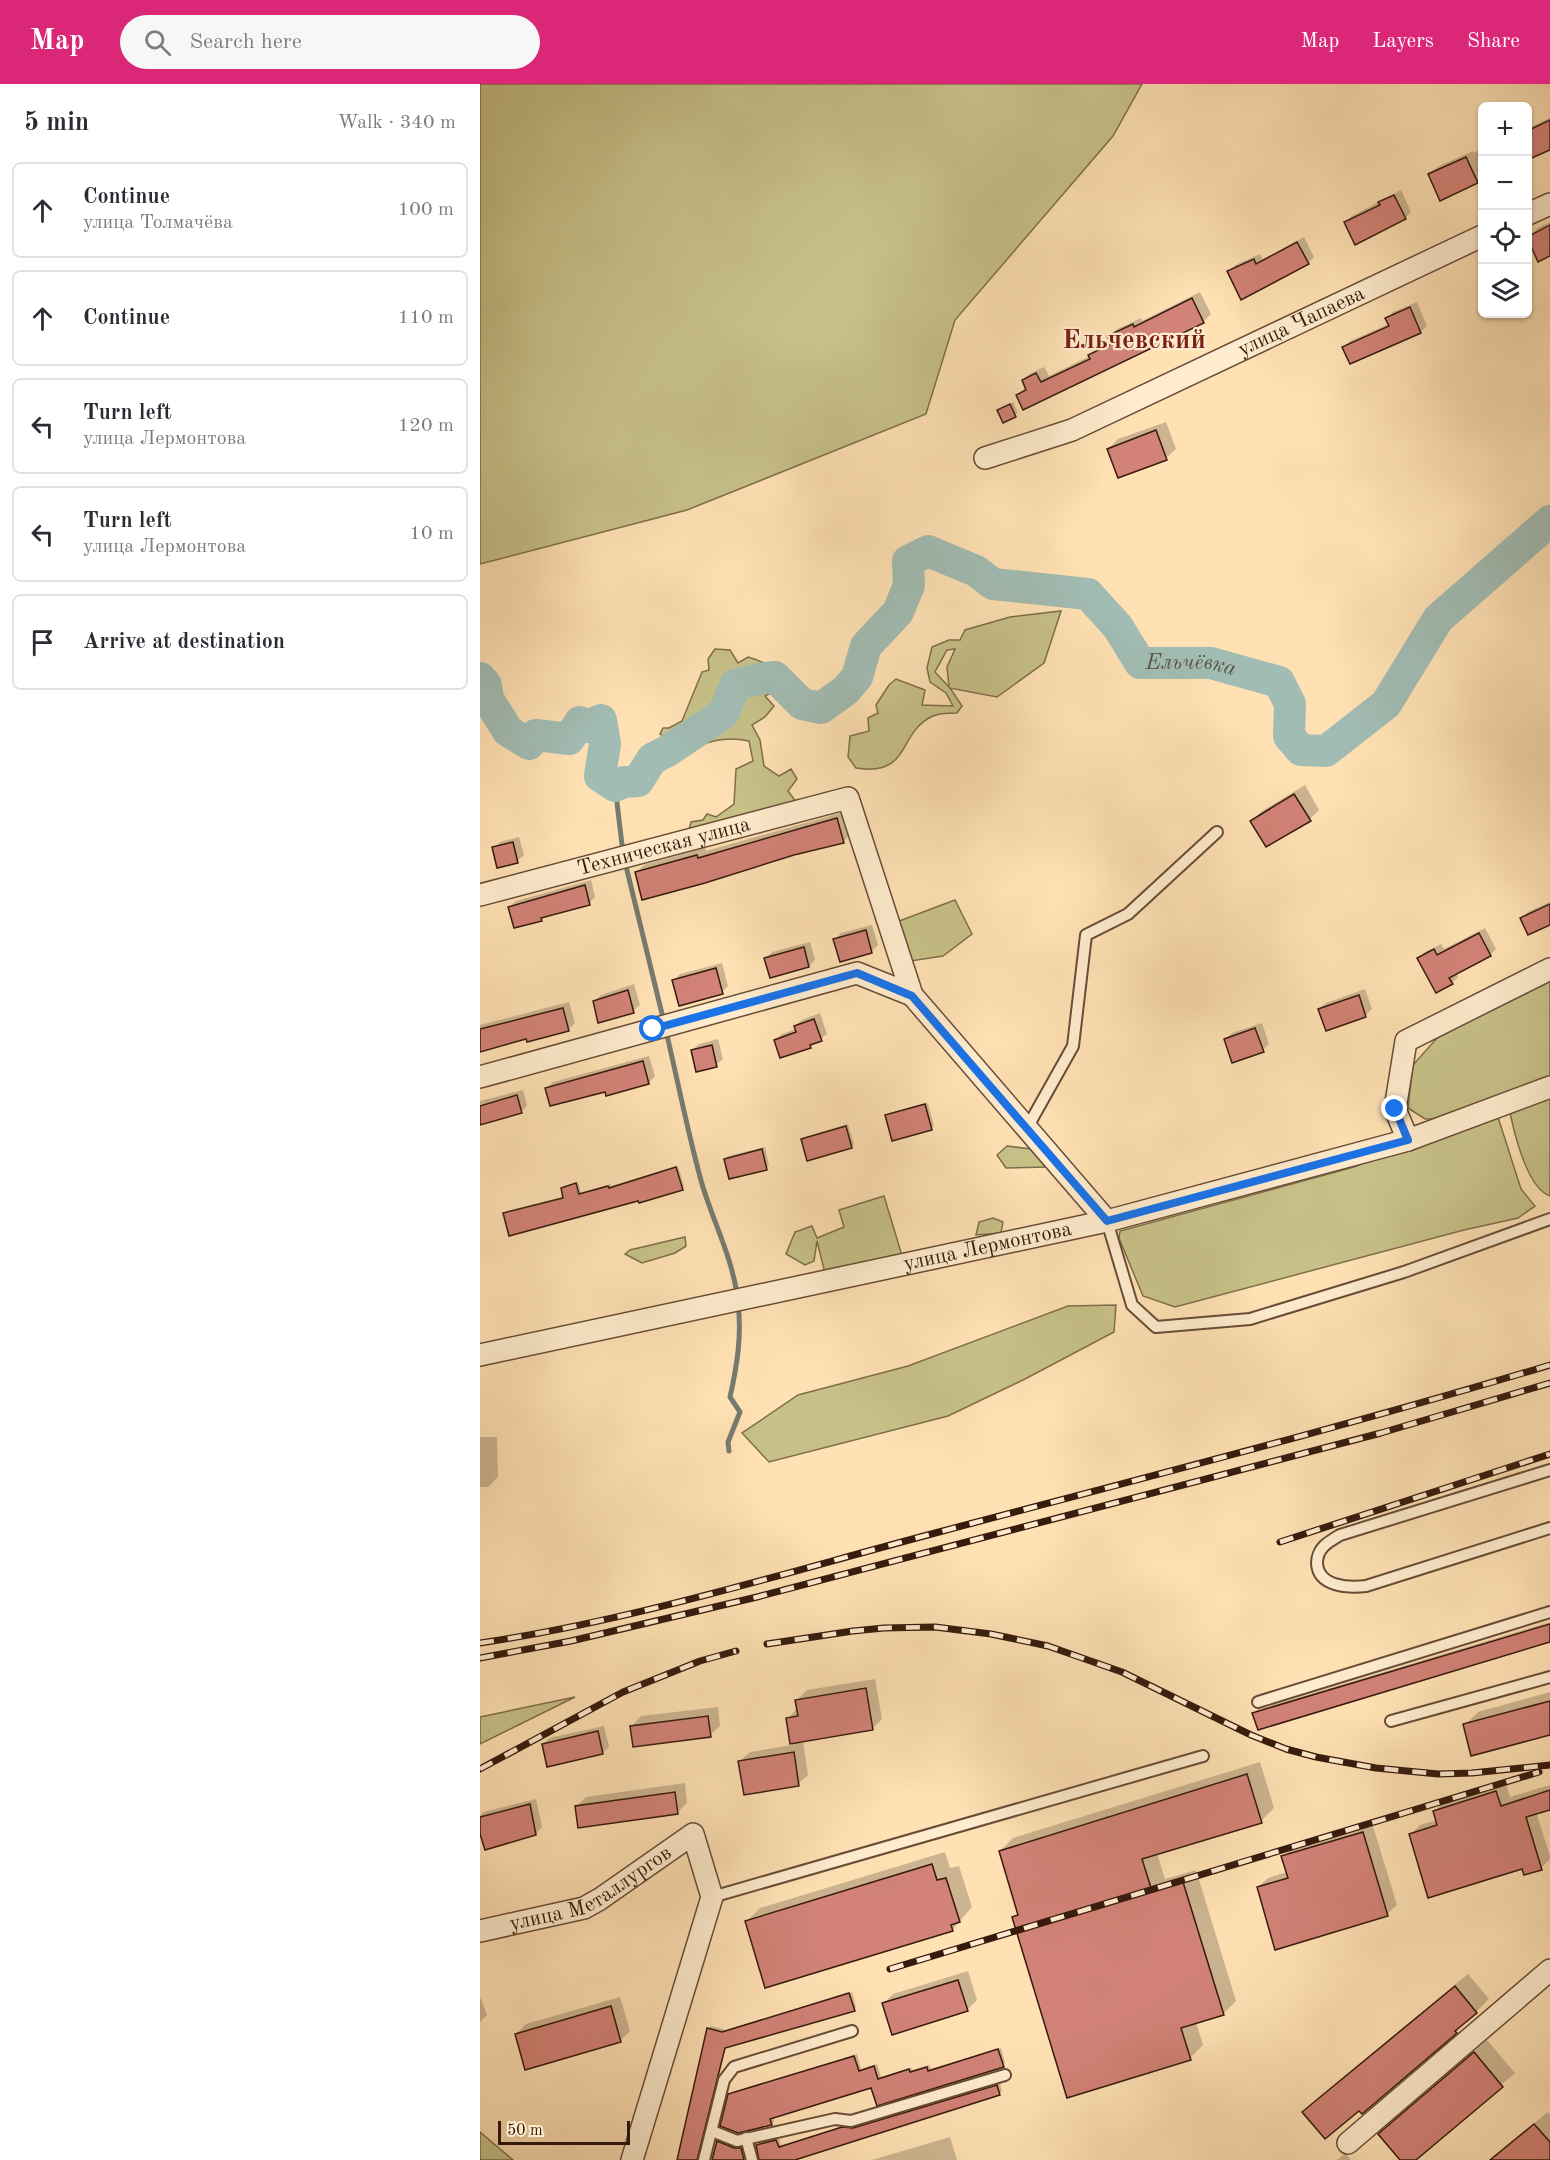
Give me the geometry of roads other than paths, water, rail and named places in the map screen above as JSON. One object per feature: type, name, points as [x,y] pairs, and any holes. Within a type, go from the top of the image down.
[{"type":"street","points":[[1532,212],[1550,204]]},
{"type":"street","name":"улица Чапаева","points":[[985,458],[1072,430],[1478,238]]},
{"type":"street","name":"Техническая улица","points":[[480,895],[848,798],[912,996]]},
{"type":"street","points":[[1408,1140],[1395,1109],[1406,1041],[1550,969]]},
{"type":"street","points":[[480,1077],[857,973],[912,996],[1107,1221]]},
{"type":"street","name":"улица Лермонтова","points":[[480,1355],[1107,1221],[1408,1140],[1550,1087]]},
{"type":"street","name":"улица Металлургов","points":[[480,1931],[584,1908],[619,1887],[693,1834],[712,1897]]},
{"type":"street","points":[[632,2160],[712,1897]]},
{"type":"street","points":[[1348,2143],[1550,1970]]},
{"type":"lane","points":[[1027,1128],[1073,1046],[1086,935],[1128,914],[1217,832]]},
{"type":"lane","points":[[1107,1221],[1132,1305],[1156,1327],[1250,1319],[1404,1272],[1550,1219]]},
{"type":"lane","points":[[1550,1470],[1340,1535],[1325,1545],[1317,1558],[1318,1571],[1330,1582],[1346,1587],[1366,1586],[1550,1528]]},
{"type":"lane","points":[[1258,1702],[1550,1612]]},
{"type":"lane","points":[[1391,1721],[1550,1677]]},
{"type":"lane","points":[[712,1897],[1203,1756]]},
{"type":"lane","points":[[705,2160],[723,2080],[734,2067],[852,2031]]},
{"type":"lane","points":[[712,2131],[737,2141],[835,2119],[851,2121],[1005,2075]]},
{"type":"lane","points":[[746,2139],[752,2160]]},
{"type":"waterway","name":"Ельчёвка","points":[[480,678],[486,685],[488,699],[508,731],[529,744],[536,735],[569,739],[580,722],[586,727],[601,720],[605,744],[600,776],[615,786],[624,782],[638,781],[652,759],[724,713],[735,685],[775,677],[802,704],[821,708],[846,690],[857,677],[866,646],[898,612],[909,585],[908,561],[928,551],[976,571],[993,584],[1088,594],[1118,627],[1140,663],[1211,663],[1279,682],[1290,704],[1289,736],[1301,750],[1326,751],[1386,704],[1438,619],[1550,521]]},
{"type":"waterway","points":[[615,786],[623,853]]},
{"type":"waterway","points":[[625,862],[664,1022]]},
{"type":"waterway","points":[[666,1031],[702,1184],[726,1252],[737,1294]]},
{"type":"waterway","points":[[729,1451],[728,1442],[740,1412],[730,1397],[738,1350],[738,1303]]},
{"type":"railway","points":[[480,1643],[596,1622],[711,1594],[1169,1472],[1550,1365]]},
{"type":"railway","points":[[480,1658],[571,1641],[757,1597],[1381,1433],[1550,1383]]},
{"type":"railway","points":[[1280,1542],[1550,1454]]},
{"type":"railway","points":[[767,1644],[884,1628],[935,1627],[991,1634],[1048,1646],[1122,1672],[1251,1735],[1286,1749],[1316,1757],[1376,1768],[1438,1774],[1550,1765]]},
{"type":"railway","points":[[480,1769],[623,1692],[700,1661],[736,1651]]},
{"type":"railway","points":[[890,1969],[1539,1772]]},
{"type":"district","name":"Ельчевский","points":[[1134,340]]}]
